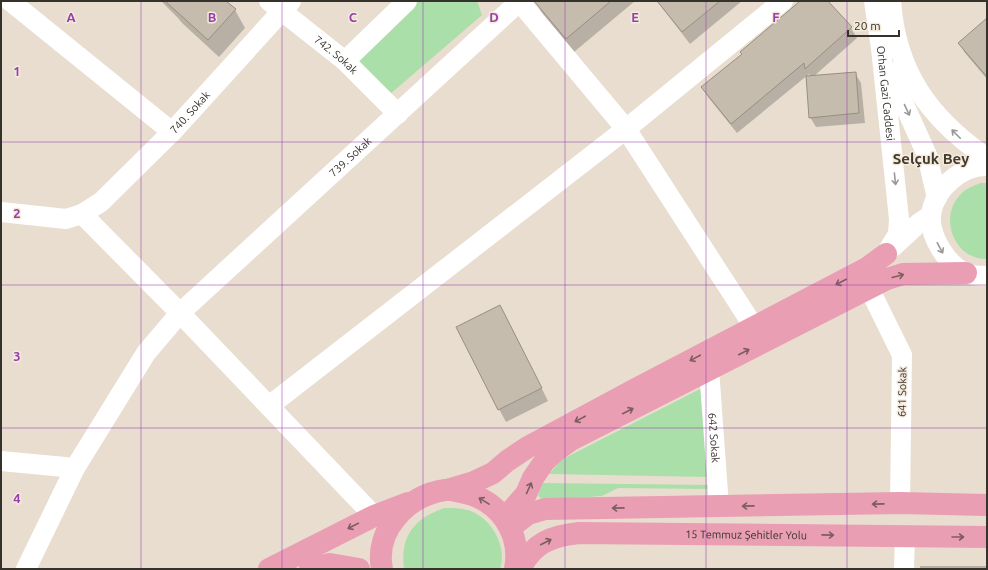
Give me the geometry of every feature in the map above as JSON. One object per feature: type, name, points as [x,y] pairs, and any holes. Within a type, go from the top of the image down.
[{"type":"main road","points":[[269,569],[374,516],[415,501],[430,493],[447,490],[474,482],[493,473],[507,461],[528,447],[754,326],[867,268],[886,254]]},
{"type":"main road","points":[[508,523],[526,494],[533,478],[544,462],[556,450],[571,440],[887,279],[903,274],[966,273]]},
{"type":"main road","points":[[447,490],[473,494],[496,508],[508,523],[518,556],[515,569]]},
{"type":"main road","points":[[382,569],[380,561],[385,534],[398,515],[415,501]]},
{"type":"main road","points":[[508,523],[528,514],[545,509],[900,504],[987,505]]},
{"type":"main road","name":"15 Temmuz Şehitler Yolu","points":[[520,569],[525,558],[535,548],[559,535],[579,533],[987,537]]},
{"type":"main road","points":[[310,569],[330,564],[359,569]]},
{"type":"street","points":[[1,7],[6,1]]},
{"type":"street","points":[[10,1],[172,132]]},
{"type":"street","points":[[345,61],[407,1]]},
{"type":"street","points":[[520,1],[626,129],[754,326]]},
{"type":"street","name":"739. Sokak","points":[[26,569],[75,468],[146,353],[180,313],[520,1]]},
{"type":"street","points":[[269,406],[626,129],[784,1]]},
{"type":"street","name":"Orhan Gazi Caddesi","points":[[874,1],[881,48],[899,219],[898,234],[886,254]]},
{"type":"street","points":[[891,1],[897,41],[917,88],[939,118],[961,140],[987,158]]},
{"type":"street","name":"740. Sokak","points":[[1,212],[66,219],[82,214],[101,202],[172,132],[280,4]]},
{"type":"street","name":"742. Sokak","points":[[280,4],[345,61],[398,114]]},
{"type":"street","points":[[881,48],[891,76],[927,155],[934,206],[934,236],[943,253],[956,267],[966,273],[987,276]]},
{"type":"street","points":[[886,254],[919,223],[934,206],[948,182],[964,171],[981,166],[987,166]]},
{"type":"street","points":[[82,214],[180,313],[374,516]]},
{"type":"street","name":"641 Sokak","points":[[869,288],[902,355],[900,504]]},
{"type":"street","name":"642 Sokak","points":[[710,369],[719,506]]},
{"type":"street","points":[[1,461],[75,468]]},
{"type":"street","points":[[904,569],[905,536]]},
{"type":"green space","points":[[409,1],[477,1],[482,15],[389,95],[351,62]]},
{"type":"green space","points":[[987,183],[987,259],[966,253],[953,236],[950,226],[950,215],[954,204],[960,195],[972,186]]},
{"type":"green space","points":[[702,388],[709,477],[549,474],[563,459]]},
{"type":"green space","points":[[542,483],[710,485],[710,489],[618,488],[602,496],[543,500],[538,496]]},
{"type":"green space","points":[[444,508],[471,511],[482,517],[488,523],[500,545],[502,561],[500,569],[404,569],[404,547],[411,530],[417,523],[434,512]]},
{"type":"building","points":[[165,1],[226,1],[236,9],[208,40]]},
{"type":"building","points":[[534,1],[611,1],[566,39]]},
{"type":"building","points":[[657,1],[720,1],[682,32]]},
{"type":"building","points":[[800,1],[828,1],[852,27],[805,69],[804,63],[731,124],[701,87],[742,54],[740,52]]},
{"type":"building","points":[[987,18],[987,77],[958,43]]},
{"type":"building","points":[[856,72],[859,113],[809,118],[806,76]]},
{"type":"building","points":[[500,305],[542,388],[498,410],[456,327]]},
{"type":"district","name":"Selçuk Bey","points":[[931,158]]}]
